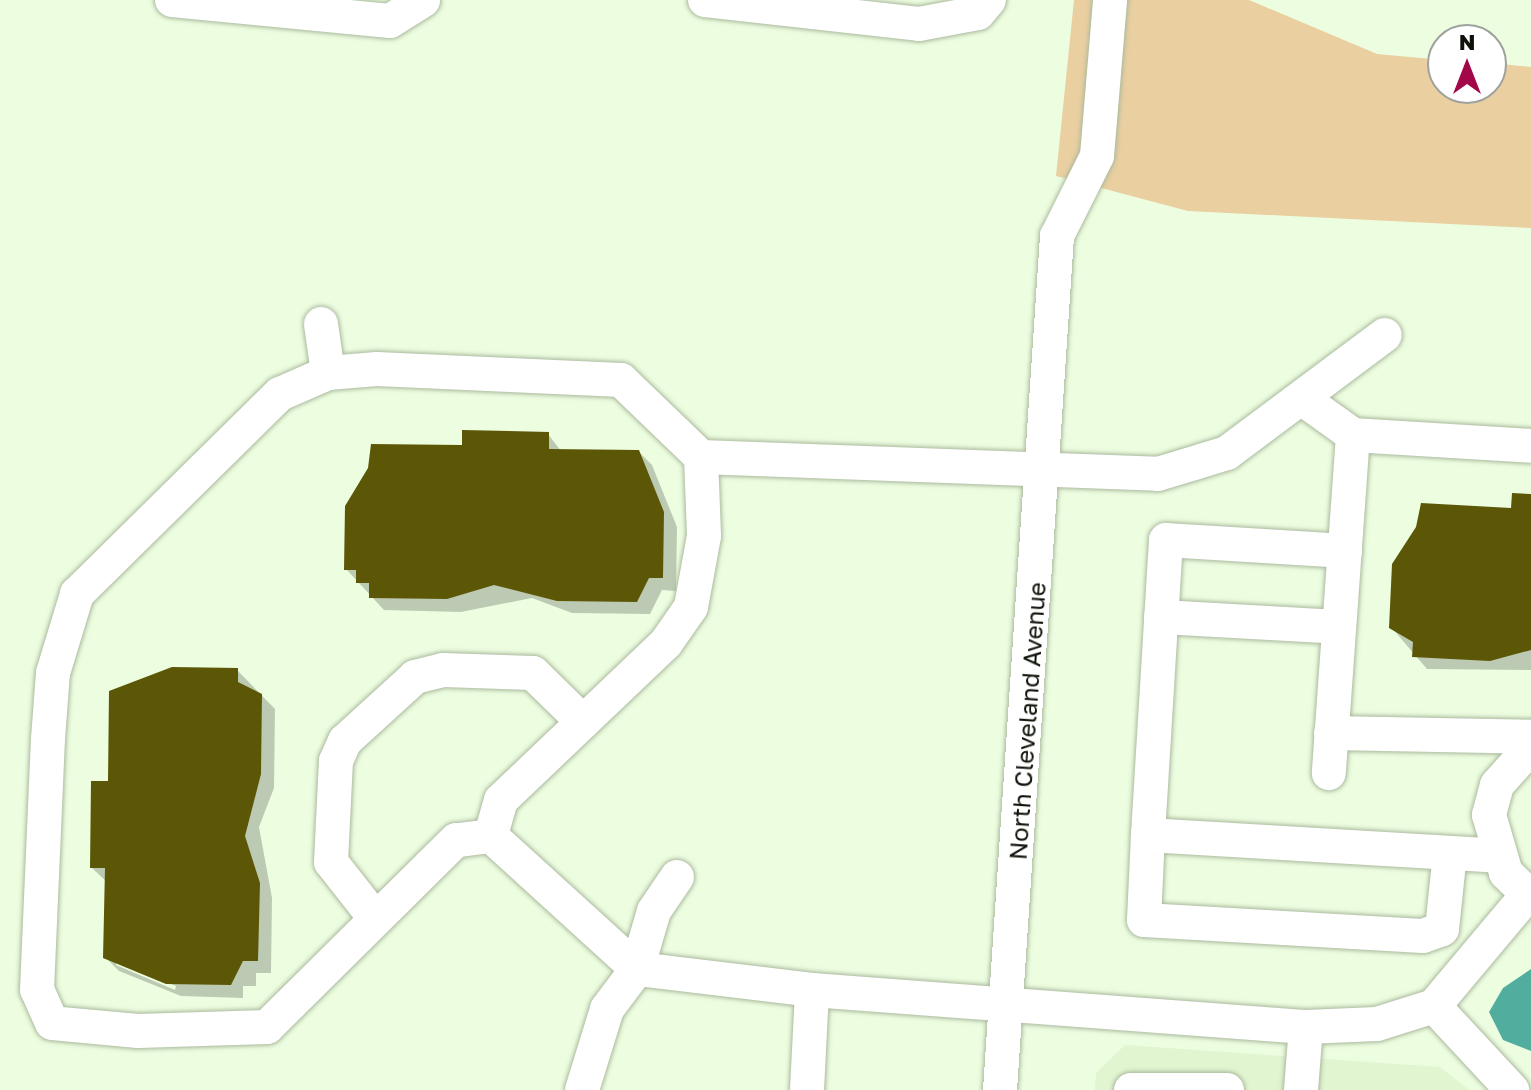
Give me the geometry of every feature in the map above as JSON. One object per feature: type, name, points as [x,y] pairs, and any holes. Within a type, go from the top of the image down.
[{"type":"street","points":[[172,0],[390,21],[423,0]]},
{"type":"street","points":[[705,0],[919,24],[978,13],[989,0]]},
{"type":"street","name":"North Cleveland Avenue","points":[[1000,1090],[1053,351],[1057,236],[1097,156],[1110,0]]},
{"type":"street","points":[[321,324],[328,373]]},
{"type":"street","points":[[1385,335],[1304,400],[1227,453],[1158,474],[701,457],[621,380],[328,373],[280,394],[77,594],[53,673],[37,990],[52,1023],[138,1031],[267,1027],[456,840],[491,836],[637,969],[812,990],[1306,1027],[1377,1024],[1434,1006],[1529,896],[1498,856],[1489,815],[1497,785],[1531,747]]},
{"type":"street","points":[[1304,400],[1353,435],[1531,446]]},
{"type":"street","points":[[1329,773],[1353,435]]},
{"type":"street","points":[[491,836],[501,800],[666,643],[691,607],[704,536],[701,457]]},
{"type":"street","points":[[1345,551],[1166,540],[1144,920],[1423,936],[1442,929],[1450,853]]},
{"type":"street","points":[[1161,617],[1339,627]]},
{"type":"street","points":[[375,918],[331,862],[336,761],[345,741],[415,677],[443,670],[533,673],[583,722]]},
{"type":"street","points":[[1331,733],[1531,737]]},
{"type":"street","points":[[1148,835],[1498,856]]},
{"type":"street","points":[[582,1090],[607,1009],[637,969],[654,911],[677,877]]},
{"type":"street","points":[[807,1090],[812,990]]},
{"type":"street","points":[[1434,1006],[1512,1090]]},
{"type":"street","points":[[1301,1090],[1306,1027]]},
{"type":"street","points":[[1131,1090],[1227,1090]]},
{"type":"shaded area","points":[[1074,0],[1249,0],[1377,54],[1427,59],[1427,104],[1507,104],[1507,65],[1531,67],[1531,228],[1188,211],[1056,176]]},
{"type":"shaded area","points":[[1125,1045],[1440,1067],[1469,1090],[1095,1090],[1096,1073]]},
{"type":"water","points":[[1531,969],[1531,1051],[1503,1040],[1489,1012],[1503,988]]},
{"type":"building","points":[[462,430],[549,432],[549,449],[639,450],[664,512],[663,578],[649,578],[637,602],[557,601],[494,585],[447,599],[369,598],[369,583],[356,583],[356,570],[344,570],[345,506],[368,468],[371,444],[462,445]]},
{"type":"building","points":[[1512,493],[1531,494],[1531,650],[1490,661],[1412,657],[1413,642],[1389,628],[1392,564],[1416,527],[1421,503],[1511,508]]},
{"type":"building","points":[[172,667],[238,668],[238,682],[262,694],[261,774],[245,836],[260,883],[258,961],[243,961],[231,985],[166,984],[103,958],[105,868],[90,868],[91,781],[108,781],[109,691]]}]
